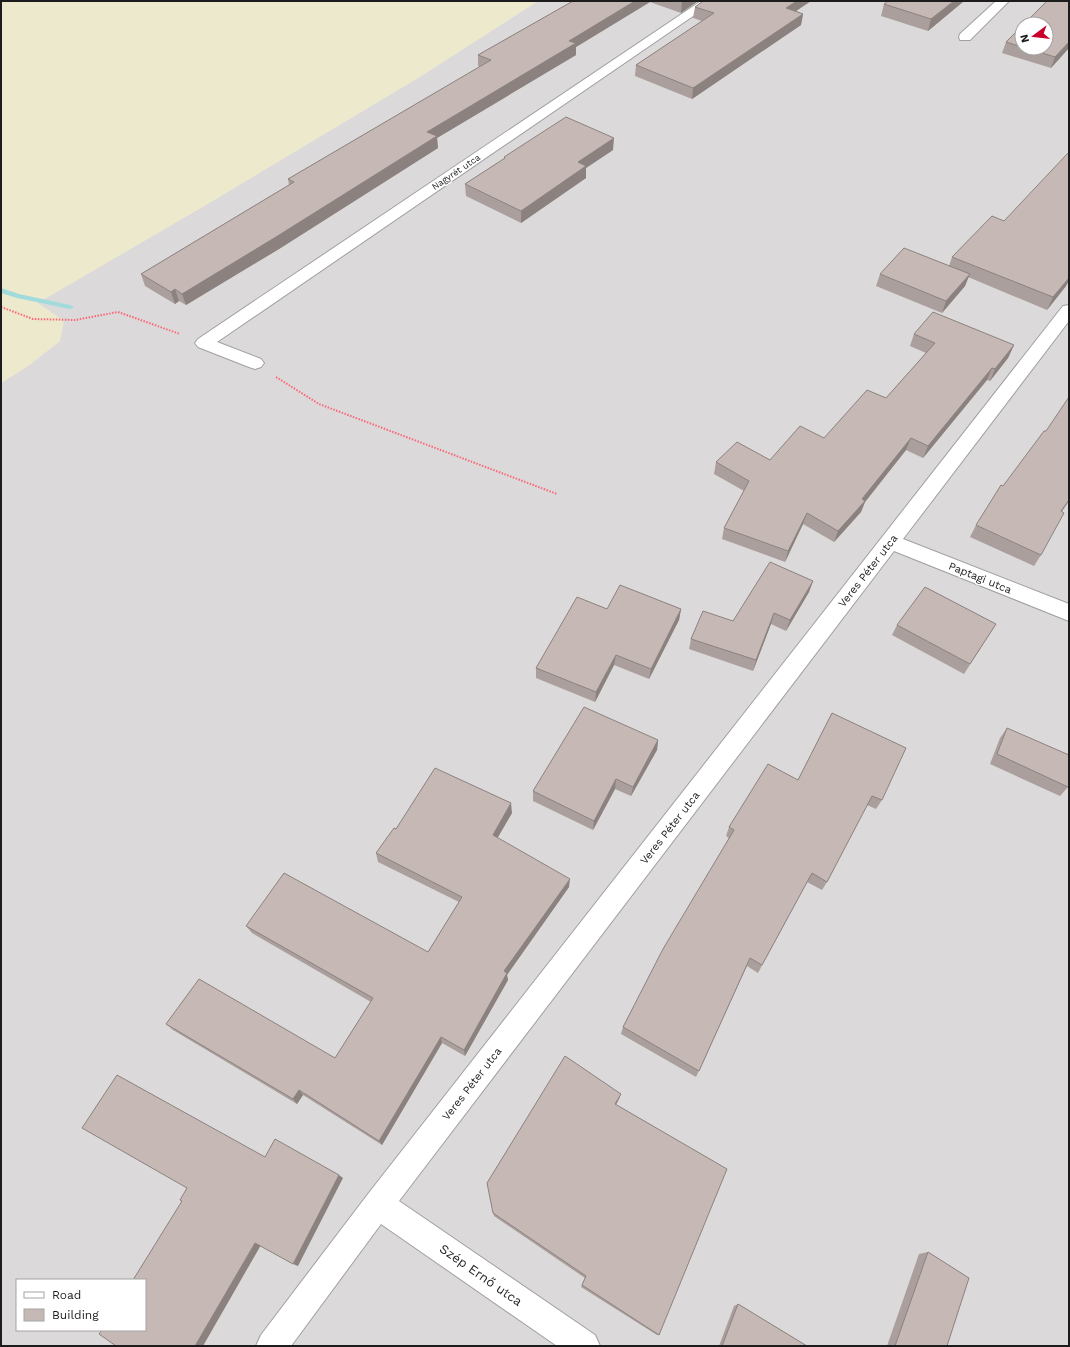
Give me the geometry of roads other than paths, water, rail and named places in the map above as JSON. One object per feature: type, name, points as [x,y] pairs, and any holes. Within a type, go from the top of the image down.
[{"type":"street","name":"Nagyrét utca","points":[[255,364],[204,342],[709,1]]},
{"type":"street","points":[[964,37],[1003,1]]},
{"type":"street","name":"Veres Péter utca","points":[[272,1346],[378,1204],[1069,310]]},
{"type":"street","name":"Paptagi utca","points":[[891,542],[1069,613]]},
{"type":"street","name":"Szép Ernő utca","points":[[378,1204],[584,1346]]},
{"type":"waterway","points":[[1,290],[17,296],[70,307]]}]
